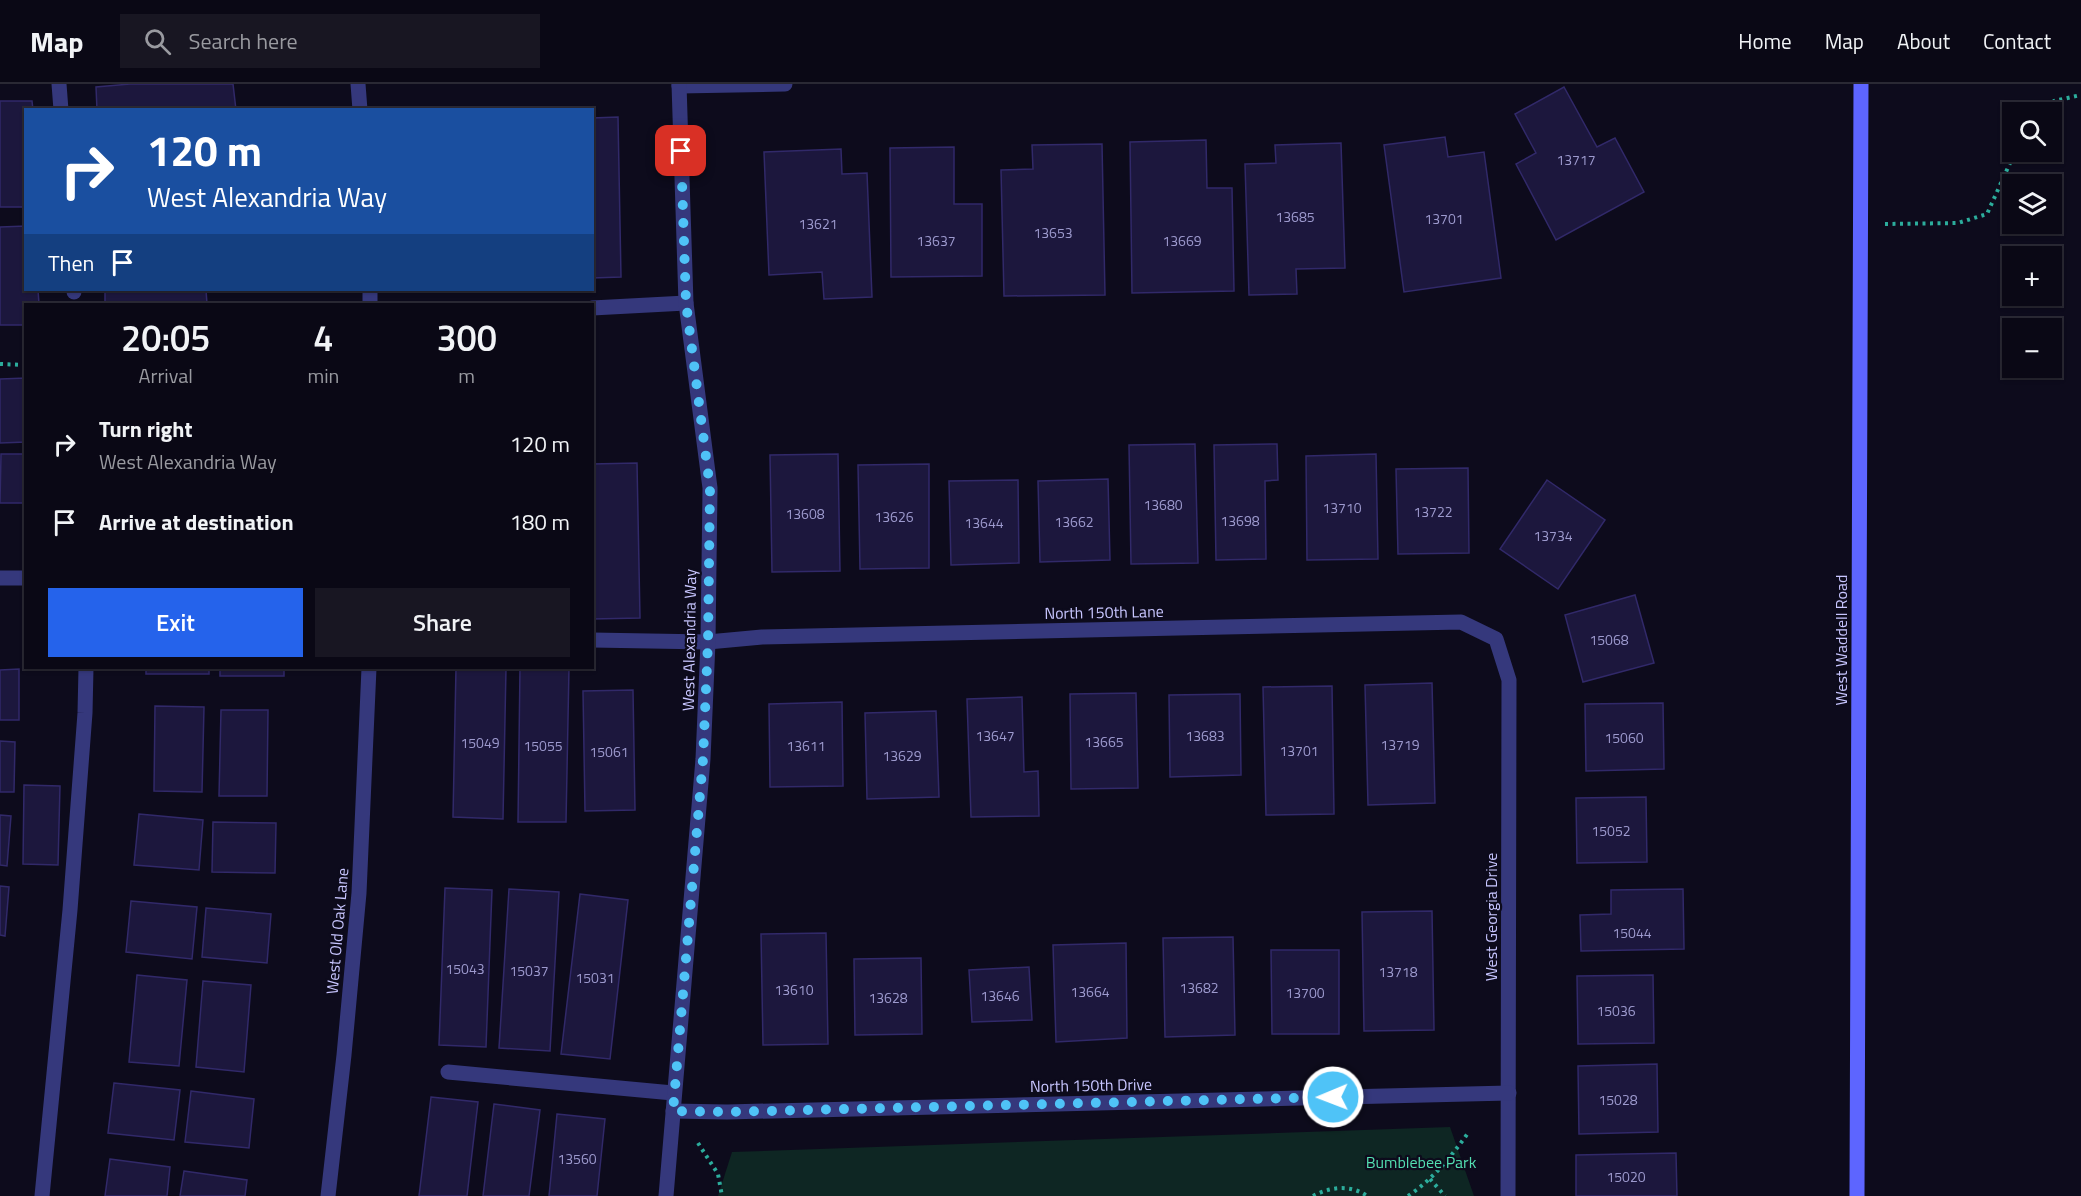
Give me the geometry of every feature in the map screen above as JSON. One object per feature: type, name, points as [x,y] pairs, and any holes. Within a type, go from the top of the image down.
[{"type":"main road","name":"West Waddell Road","points":[[1857,1196],[1861,84]]},
{"type":"street","points":[[59,84],[61,108]]},
{"type":"street","points":[[358,84],[360,108]]},
{"type":"street","points":[[679,85],[785,84]]},
{"type":"street","name":"West Alexandria Way","points":[[666,1196],[703,759],[708,642],[710,488],[686,303],[679,85]]},
{"type":"street","points":[[594,308],[686,303]]},
{"type":"street","points":[[0,578],[24,578]]},
{"type":"street","name":"North 150th Lane","points":[[594,640],[708,642],[762,637],[1461,622],[1496,639]]},
{"type":"street","name":"West Georgia Drive","points":[[1496,639],[1509,680],[1508,1196]]},
{"type":"street","points":[[42,1196],[70,910],[85,713],[86,669]]},
{"type":"street","name":"West Old Oak Lane","points":[[328,1196],[359,893],[369,669]]},
{"type":"street","points":[[448,1072],[674,1093]]},
{"type":"street","name":"North 150th Drive","points":[[673,1111],[727,1112],[1509,1093]]},
{"type":"path","points":[[2053,102],[2081,96]]},
{"type":"path","points":[[1860,224],[1958,223],[1987,214],[2010,162]]},
{"type":"path","points":[[0,364],[24,365]]},
{"type":"path","points":[[673,1111],[710,1159],[718,1174],[722,1196]]},
{"type":"path","points":[[1408,1196],[1430,1179],[1468,1133]]},
{"type":"path","points":[[1430,1179],[1444,1196]]},
{"type":"path","points":[[1313,1196],[1323,1191],[1350,1188],[1367,1196]]},
{"type":"green space","name":"Bumblebee Park","points":[[1450,1127],[1474,1196],[718,1196],[732,1152]]},
{"type":"building","points":[[130,84],[233,84],[236,108],[97,108],[96,87]]},
{"type":"building","points":[[1564,87],[1597,147],[1615,138],[1644,192],[1556,240],[1516,164],[1536,153],[1515,114]]},
{"type":"building","points":[[0,101],[32,101],[33,108],[24,108],[24,207],[0,207]]},
{"type":"building","points":[[618,117],[621,277],[594,278],[594,118]]},
{"type":"building","points":[[1445,137],[1448,157],[1484,152],[1501,278],[1404,292],[1384,145]]},
{"type":"building","points":[[1206,140],[1207,188],[1232,188],[1234,291],[1132,293],[1130,142]]},
{"type":"building","points":[[1341,143],[1345,268],[1296,269],[1297,294],[1249,295],[1245,164],[1276,163],[1275,145]]},
{"type":"building","points":[[1102,144],[1105,295],[1004,296],[1001,170],[1033,169],[1032,145]]},
{"type":"building","points":[[954,147],[954,204],[982,204],[982,276],[891,277],[890,148]]},
{"type":"building","points":[[841,149],[842,174],[867,173],[872,297],[824,299],[822,272],[769,275],[764,152]]},
{"type":"building","points":[[24,226],[24,291],[38,291],[39,303],[24,303],[24,325],[0,325],[0,227]]},
{"type":"building","points":[[105,291],[206,291],[207,303],[105,303]]},
{"type":"building","points":[[24,378],[24,442],[0,443],[0,379]]},
{"type":"building","points":[[1195,444],[1198,563],[1131,564],[1129,445]]},
{"type":"building","points":[[1277,444],[1278,480],[1265,481],[1266,559],[1216,560],[1214,445]]},
{"type":"building","points":[[1,454],[24,454],[24,503],[0,503]]},
{"type":"building","points":[[838,454],[840,571],[772,572],[770,455]]},
{"type":"building","points":[[1376,454],[1378,559],[1307,560],[1306,456]]},
{"type":"building","points":[[637,463],[640,618],[594,619],[594,464]]},
{"type":"building","points":[[929,464],[929,568],[860,569],[858,465]]},
{"type":"building","points":[[1468,468],[1469,553],[1398,554],[1396,469]]},
{"type":"building","points":[[1108,479],[1110,560],[1040,562],[1038,481]]},
{"type":"building","points":[[1018,480],[1019,563],[951,565],[949,481]]},
{"type":"building","points":[[1547,480],[1605,520],[1558,589],[1500,549]]},
{"type":"building","points":[[1635,595],[1654,663],[1583,682],[1565,615]]},
{"type":"building","points":[[19,669],[19,720],[0,720],[0,670]]},
{"type":"building","points":[[146,669],[209,669],[209,674],[146,674]]},
{"type":"building","points":[[220,669],[284,669],[284,676],[220,676]]},
{"type":"building","points":[[456,669],[506,669],[503,819],[453,817]]},
{"type":"building","points":[[520,669],[569,669],[566,822],[518,822]]},
{"type":"building","points":[[1432,683],[1435,803],[1368,805],[1365,685]]},
{"type":"building","points":[[1332,686],[1334,814],[1266,815],[1263,687]]},
{"type":"building","points":[[633,690],[635,810],[585,811],[583,691]]},
{"type":"building","points":[[1136,693],[1138,788],[1071,789],[1070,694]]},
{"type":"building","points":[[1240,694],[1241,775],[1170,777],[1169,695]]},
{"type":"building","points":[[1022,697],[1024,772],[1038,771],[1039,816],[971,817],[967,699]]},
{"type":"building","points":[[842,702],[843,786],[770,787],[769,704]]},
{"type":"building","points":[[1663,703],[1664,769],[1586,771],[1585,704]]},
{"type":"building","points":[[155,706],[204,707],[202,792],[154,791]]},
{"type":"building","points":[[221,710],[268,710],[267,796],[219,796]]},
{"type":"building","points":[[936,711],[939,797],[867,799],[865,713]]},
{"type":"building","points":[[0,741],[15,742],[14,792],[0,792]]},
{"type":"building","points":[[24,785],[60,786],[58,865],[23,864]]},
{"type":"building","points":[[1646,797],[1647,862],[1577,863],[1576,798]]},
{"type":"building","points":[[139,814],[203,820],[199,870],[134,865]]},
{"type":"building","points":[[0,815],[11,816],[7,866],[0,865]]},
{"type":"building","points":[[213,822],[276,823],[275,873],[212,872]]},
{"type":"building","points":[[0,886],[9,887],[5,936],[0,935]]},
{"type":"building","points":[[445,888],[492,890],[486,1047],[439,1045]]},
{"type":"building","points":[[509,889],[559,892],[550,1051],[499,1048]]},
{"type":"building","points":[[1683,889],[1684,949],[1581,951],[1580,915],[1611,914],[1611,890]]},
{"type":"building","points":[[580,894],[628,900],[610,1059],[561,1054]]},
{"type":"building","points":[[131,901],[197,907],[192,959],[126,952]]},
{"type":"building","points":[[206,908],[271,914],[267,963],[202,957]]},
{"type":"building","points":[[1432,911],[1434,1030],[1364,1031],[1362,912]]},
{"type":"building","points":[[826,933],[828,1044],[763,1045],[761,934]]},
{"type":"building","points":[[1233,937],[1235,1035],[1165,1037],[1163,938]]},
{"type":"building","points":[[1126,943],[1127,1038],[1056,1042],[1053,945]]},
{"type":"building","points":[[1271,950],[1339,950],[1339,1034],[1272,1034]]},
{"type":"building","points":[[921,958],[922,1034],[855,1035],[854,959]]},
{"type":"building","points":[[1029,967],[1032,1020],[972,1022],[969,970]]},
{"type":"building","points":[[137,975],[187,980],[179,1066],[129,1062]]},
{"type":"building","points":[[1653,975],[1654,1043],[1578,1044],[1577,976]]},
{"type":"building","points":[[203,981],[251,985],[244,1072],[196,1067]]},
{"type":"building","points":[[1657,1064],[1658,1132],[1579,1134],[1578,1066]]},
{"type":"building","points":[[114,1083],[180,1090],[174,1140],[108,1133]]},
{"type":"building","points":[[191,1091],[254,1099],[249,1148],[185,1142]]},
{"type":"building","points":[[431,1097],[478,1102],[467,1196],[419,1196]]},
{"type":"building","points":[[494,1104],[540,1110],[529,1196],[483,1196]]},
{"type":"building","points":[[557,1114],[605,1119],[597,1196],[549,1196]]},
{"type":"building","points":[[1676,1153],[1677,1196],[1576,1196],[1576,1155]]},
{"type":"building","points":[[110,1159],[170,1167],[167,1196],[105,1196]]},
{"type":"building","points":[[184,1171],[247,1180],[245,1196],[180,1196]]},
{"type":"route","points":[[681,151],[686,303],[710,488],[710,510],[703,759],[673,1111],[727,1112],[1333,1097]]}]
